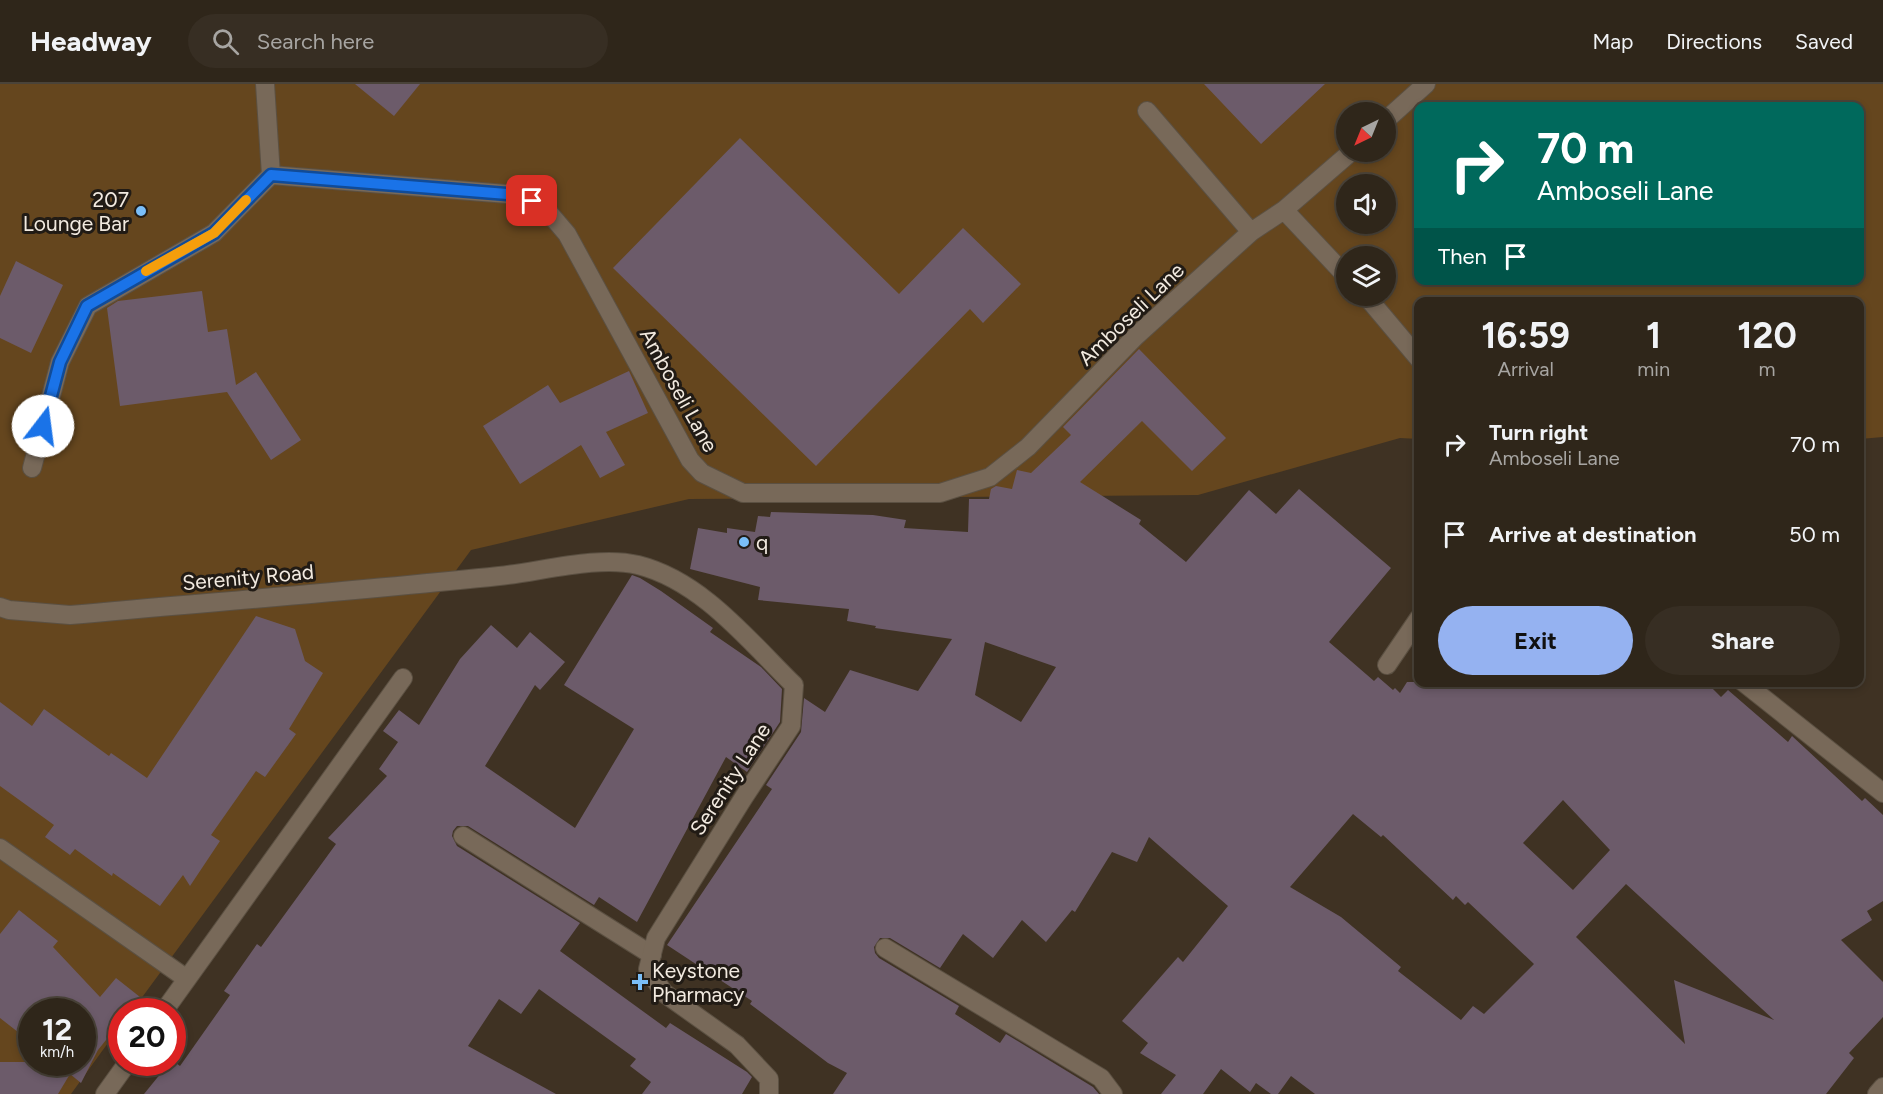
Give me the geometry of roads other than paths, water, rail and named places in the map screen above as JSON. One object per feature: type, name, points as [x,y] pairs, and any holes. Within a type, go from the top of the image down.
[{"type":"street","points":[[32,468],[60,362],[87,306],[214,233],[271,175],[265,84]]},
{"type":"street","points":[[1396,111],[1426,84]]},
{"type":"street","points":[[1147,111],[1251,232]]},
{"type":"street","name":"Amboseli Lane","points":[[271,175],[519,195],[544,207],[567,234],[690,460],[702,473],[744,493],[940,493],[990,477],[1028,447],[1136,336],[1251,232],[1284,210],[1339,162]]},
{"type":"street","points":[[1284,210],[1336,265]]},
{"type":"street","points":[[1374,306],[1414,353]]},
{"type":"street","name":"Serenity Lane","points":[[501,576],[601,562],[638,565],[693,590],[743,630],[794,685],[791,726],[656,938],[652,954]]},
{"type":"street","name":"Serenity Road","points":[[0,607],[9,610],[70,615],[501,576]]},
{"type":"street","points":[[1387,665],[1414,625]]},
{"type":"street","points":[[173,998],[403,678]]},
{"type":"street","points":[[1749,687],[1883,793]]},
{"type":"street","points":[[463,836],[652,954],[648,969],[664,993],[738,1045],[769,1078],[769,1094]]},
{"type":"street","points":[[0,848],[187,979]]},
{"type":"street","points":[[885,948],[1101,1078],[1113,1094]]},
{"type":"street","points":[[105,1094],[118,1076]]},
{"type":"street","points":[[1877,1094],[1883,1087]]},
{"type":"place","name":"207 Lounge Bar","points":[[141,211]]},
{"type":"place","name":"q","points":[[744,542]]},
{"type":"place","name":"Keystone Pharmacy","points":[[640,982]]}]
